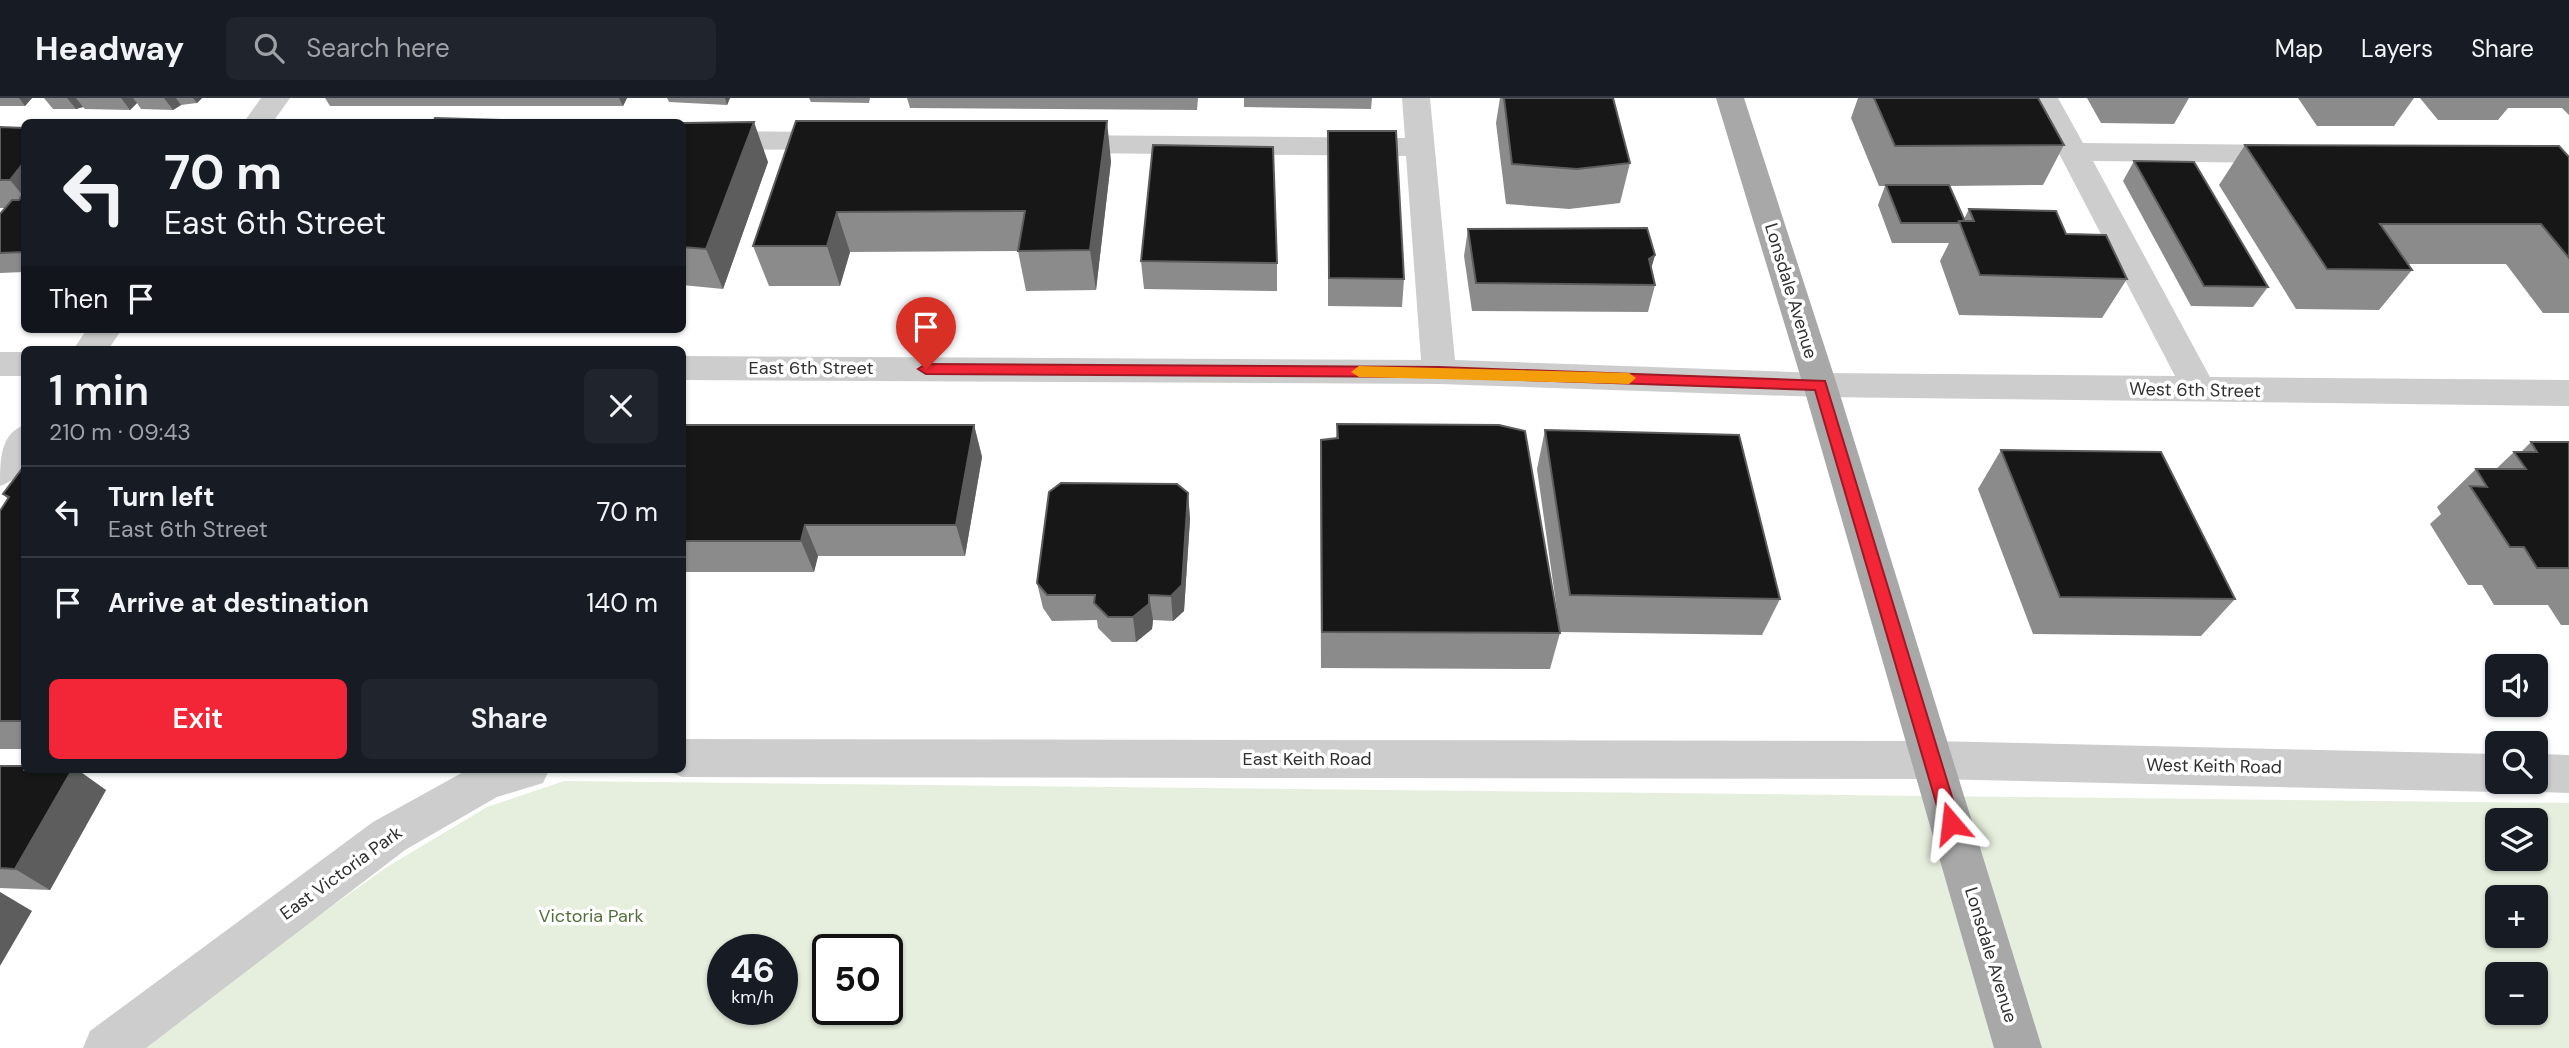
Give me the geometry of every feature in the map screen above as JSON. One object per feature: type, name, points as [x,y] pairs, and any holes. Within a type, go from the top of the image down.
[{"type":"main road","name":"Lonsdale Avenue","points":[[1730,98],[1820,385],[2018,1048]]},
{"type":"street","points":[[260,119],[276,98]]},
{"type":"street","points":[[1416,98],[1439,372]]},
{"type":"street","points":[[2044,98],[2200,390]]},
{"type":"street","points":[[686,140],[863,142]]},
{"type":"street","points":[[1030,143],[1420,147]]},
{"type":"street","points":[[2073,152],[2321,154]]},
{"type":"street","points":[[0,364],[21,364]]},
{"type":"street","name":"East 6th Street","points":[[686,368],[1439,372],[1820,385]]},
{"type":"street","name":"West 6th Street","points":[[1820,385],[2569,393]]},
{"type":"street","points":[[0,472],[21,442]]},
{"type":"street","name":"East Keith Road","points":[[686,758],[1931,760]]},
{"type":"street","name":"West Keith Road","points":[[1931,760],[2485,773]]},
{"type":"street","points":[[2548,773],[2569,774]]},
{"type":"street","name":"East Victoria Park","points":[[107,1048],[389,836],[507,776]]},
{"type":"green space","name":"Victoria Park","points":[[564,781],[2569,803],[2569,1048],[144,1048],[266,953],[387,867],[487,807]]},
{"type":"building","points":[[1504,98],[1613,98],[1630,163],[1577,169],[1512,164]]},
{"type":"building","points":[[1874,98],[2038,98],[2064,145],[1895,146]]},
{"type":"building","points":[[796,121],[1107,121],[1090,250],[1018,251],[1025,211],[837,212],[827,246],[753,246]]},
{"type":"building","points":[[754,122],[706,249],[686,247],[686,123]]},
{"type":"building","points":[[0,127],[21,128],[21,166],[10,180],[0,180]]},
{"type":"building","points":[[1328,131],[1396,131],[1404,279],[1329,278]]},
{"type":"building","points":[[1153,145],[1273,147],[1277,263],[1141,261]]},
{"type":"building","points":[[2245,145],[2559,146],[2569,157],[2569,258],[2541,224],[2380,224],[2412,270],[2327,269]]},
{"type":"building","points":[[2134,161],[2194,162],[2268,287],[2204,286]]},
{"type":"building","points":[[1886,185],[1949,185],[1964,219],[1958,223],[1901,223]]},
{"type":"building","points":[[21,197],[21,252],[0,253],[0,214],[12,200],[19,200]]},
{"type":"building","points":[[1969,209],[2056,211],[2066,234],[2106,235],[2127,279],[1980,275],[1959,221],[1974,221]]},
{"type":"building","points":[[1647,228],[1655,255],[1649,259],[1655,285],[1476,283],[1468,229]]},
{"type":"building","points":[[1337,424],[1499,425],[1525,431],[1560,633],[1322,632],[1321,440],[1338,438]]},
{"type":"building","points":[[686,425],[974,425],[956,525],[805,525],[801,541],[686,541]]},
{"type":"building","points":[[1545,430],[1739,435],[1780,599],[1570,595]]},
{"type":"building","points":[[2531,442],[2569,442],[2569,568],[2537,568],[2524,547],[2510,547],[2470,486],[2487,487],[2476,469],[2526,469],[2514,452],[2537,452]]},
{"type":"building","points":[[2001,450],[2161,452],[2235,599],[2060,597]]},
{"type":"building","points":[[21,470],[21,721],[0,721],[0,511],[9,497],[3,494]]},
{"type":"building","points":[[1061,483],[1177,484],[1188,493],[1182,585],[1171,596],[1149,595],[1149,604],[1133,617],[1108,617],[1094,603],[1095,595],[1047,595],[1037,583],[1049,492]]},
{"type":"building","points":[[0,766],[21,766],[21,773],[70,773],[15,869],[0,868]]},
{"type":"slow traffic","points":[[1359,372],[1629,378]]},
{"type":"route","points":[[926,369],[1439,372],[1820,385],[1951,823]]}]
